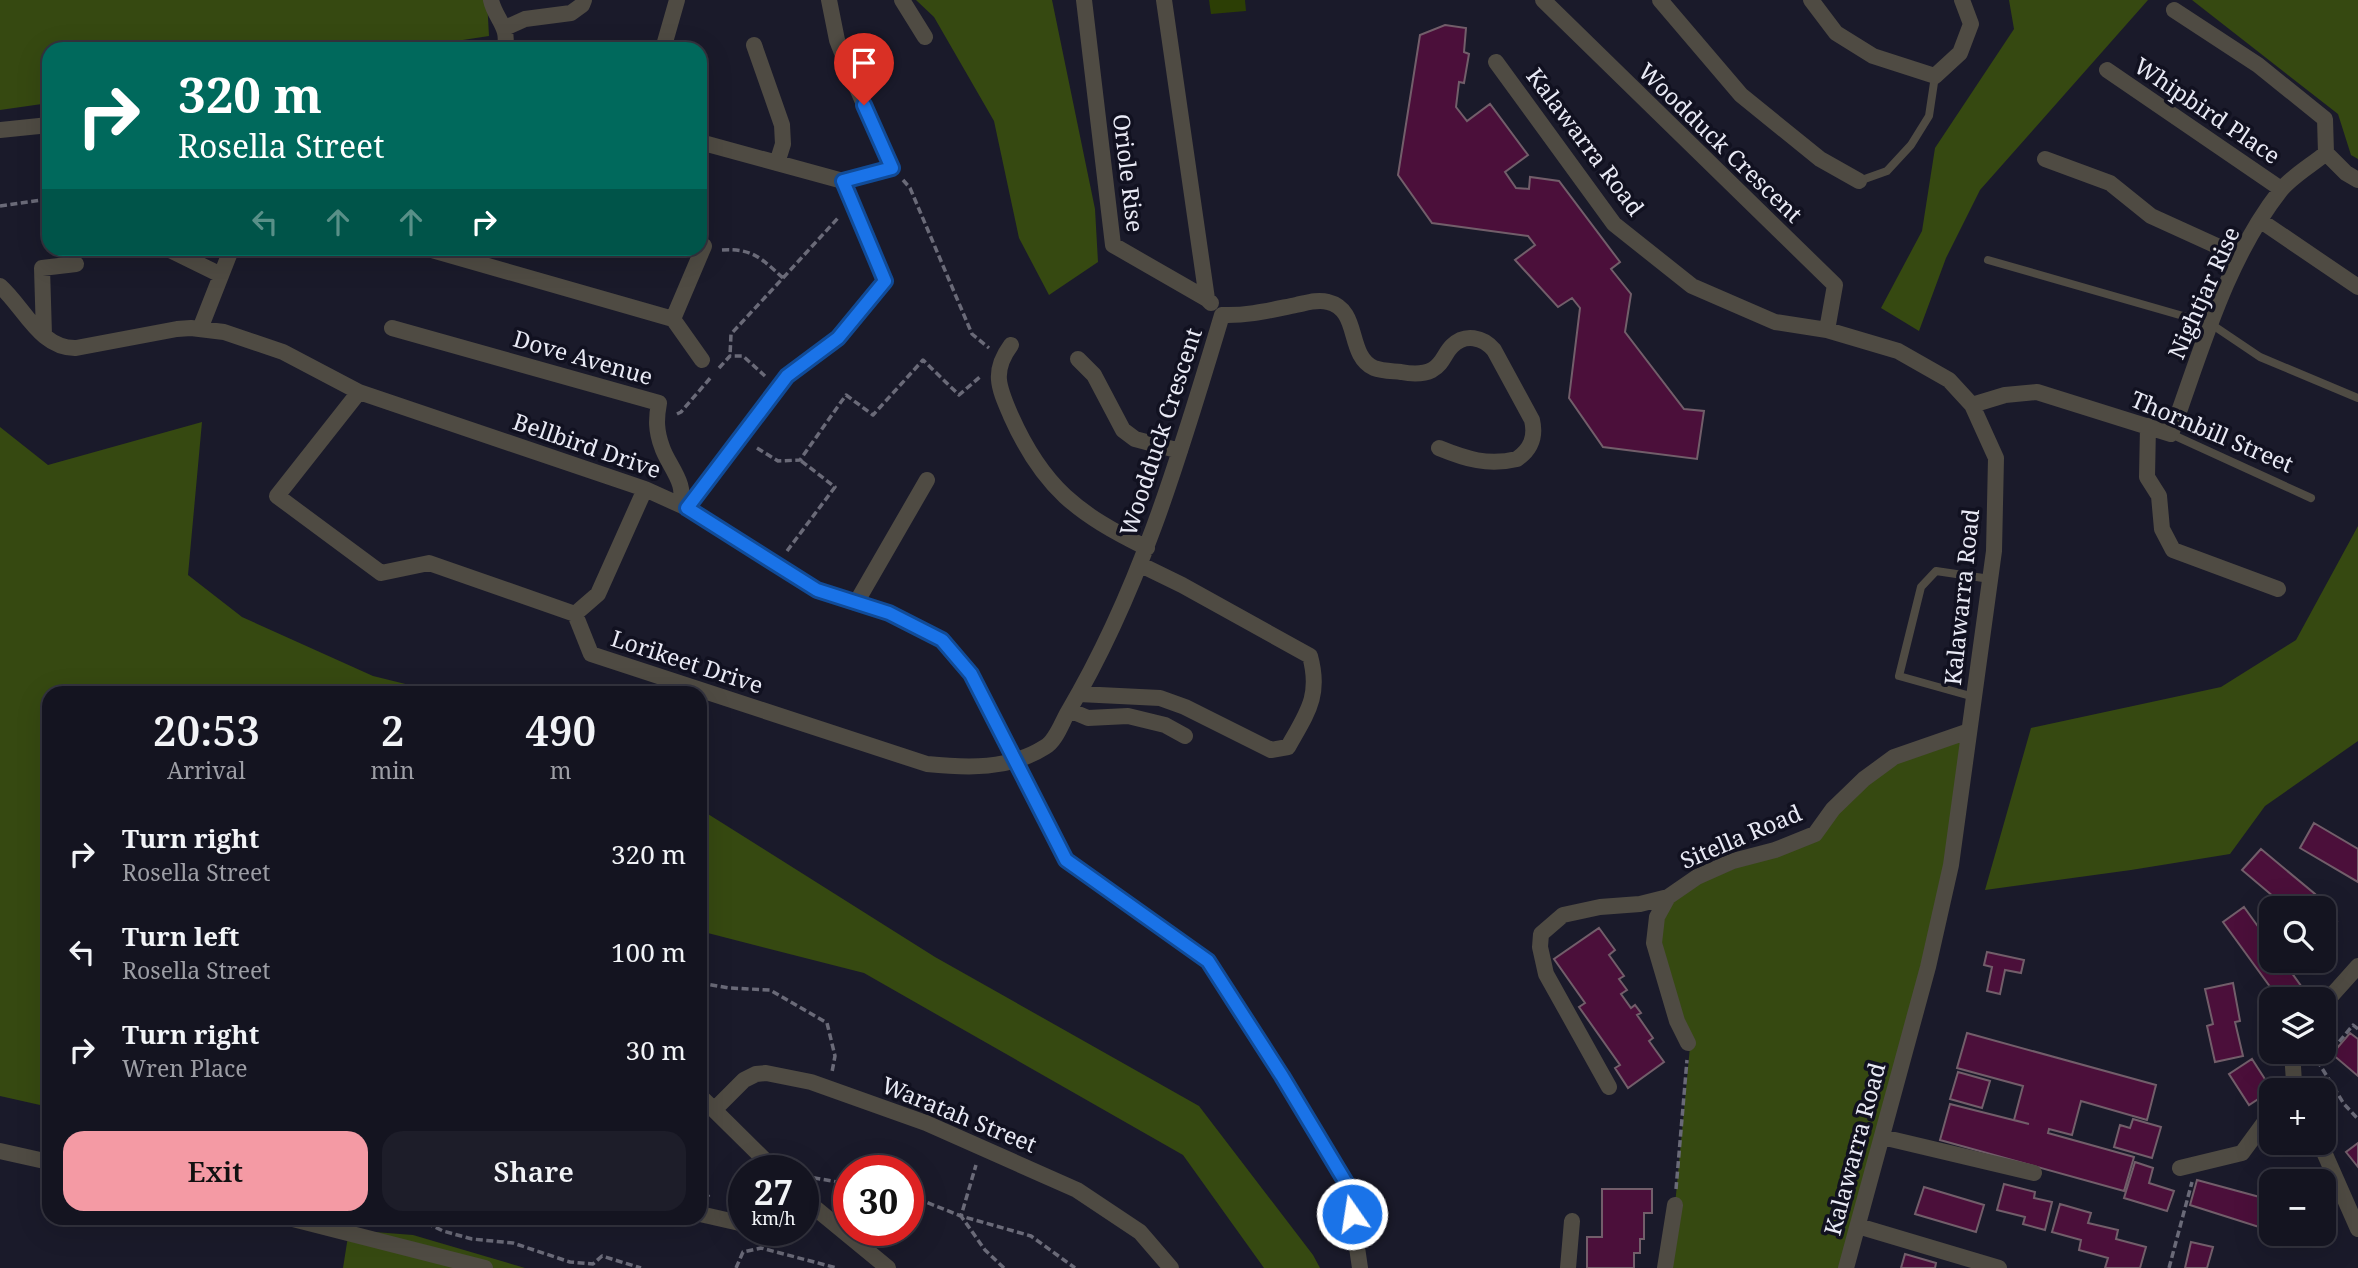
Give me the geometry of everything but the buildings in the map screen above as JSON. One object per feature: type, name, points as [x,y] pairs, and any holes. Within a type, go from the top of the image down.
[{"type":"street","points":[[491,0],[493,9],[505,28],[506,42]]},
{"type":"street","points":[[505,28],[525,19],[571,13],[582,5],[584,0]]},
{"type":"street","points":[[665,42],[677,0]]},
{"type":"street","points":[[707,144],[843,181],[892,168],[837,40],[829,0]]},
{"type":"street","points":[[902,0],[925,37]]},
{"type":"street","name":"Oriole Rise","points":[[1084,0],[1112,245],[1207,299]]},
{"type":"street","name":"Woodduck Crescent","points":[[1017,761],[1049,746],[1079,694],[1141,565],[1222,315],[1207,299],[1164,0]]},
{"type":"street","name":"Woodduck Crescent","points":[[1543,0],[1835,285],[1827,330]]},
{"type":"street","points":[[1660,0],[1741,95],[1820,159],[1859,181]]},
{"type":"street","points":[[1811,0],[1836,33],[1873,56],[1935,76],[1960,54],[1971,24],[1962,0]]},
{"type":"street","points":[[2174,10],[2258,65],[2325,119],[2326,153],[2346,173],[2358,180]]},
{"type":"street","points":[[754,45],[782,125],[783,144],[777,163]]},
{"type":"street","name":"Kalawarra Road","points":[[1496,62],[1614,224],[1633,240],[1692,286],[1775,322],[1827,330],[1898,351],[1949,380],[1972,405],[1996,458],[1994,551],[1951,865],[1928,967],[1846,1268]]},
{"type":"street","name":"Whipbird Place","points":[[2107,70],[2281,189]]},
{"type":"street","points":[[0,130],[42,126]]},
{"type":"street","name":"Nightjar Rise","points":[[2171,434],[2239,256],[2281,189],[2326,153]]},
{"type":"street","points":[[2045,159],[2110,183],[2151,216],[2239,256]]},
{"type":"street","points":[[682,506],[787,376],[838,338],[885,281],[843,181]]},
{"type":"street","points":[[2261,221],[2358,287]]},
{"type":"street","points":[[182,256],[221,275]]},
{"type":"street","points":[[200,329],[230,256]]},
{"type":"street","points":[[453,256],[673,319],[702,360]]},
{"type":"street","points":[[673,319],[698,256]]},
{"type":"street","points":[[44,335],[42,268],[76,264]]},
{"type":"street","name":"Bellbird Drive","points":[[0,286],[44,335],[61,347],[72,348],[177,329],[200,329],[224,332],[276,349],[359,392],[645,489],[682,506],[817,590],[889,613],[942,640],[971,674],[1066,860],[1208,961],[1348,1186],[1360,1268]]},
{"type":"street","points":[[1222,315],[1247,314],[1315,301],[1330,302],[1349,318],[1360,355],[1367,363],[1376,369],[1416,374],[1432,370],[1441,363],[1454,344],[1462,339],[1471,338],[1485,342],[1494,350],[1532,420],[1532,443],[1517,459],[1491,463],[1467,459],[1439,448]]},
{"type":"street","name":"Dove Avenue","points":[[392,328],[659,403],[655,422],[662,448],[682,490],[682,506]]},
{"type":"street","points":[[1006,352],[999,377],[1000,390],[1032,458],[1071,503],[1103,526],[1147,548]]},
{"type":"street","points":[[1079,359],[1094,375],[1123,430],[1135,439],[1180,451]]},
{"type":"street","points":[[359,392],[277,496],[381,573],[429,564],[575,614],[598,594],[645,489]]},
{"type":"street","name":"Thornbill Street","points":[[1972,405],[2006,395],[2037,392],[2171,434]]},
{"type":"street","points":[[2148,426],[2147,477],[2159,496],[2162,528],[2173,550],[2278,589]]},
{"type":"street","points":[[856,603],[927,480]]},
{"type":"street","points":[[1079,694],[1160,698],[1270,750],[1288,747],[1303,720],[1314,695],[1314,670],[1310,656],[1141,565]]},
{"type":"street","name":"Lorikeet Drive","points":[[575,614],[591,654],[687,686]]},
{"type":"street","name":"Lorikeet Drive","points":[[707,693],[927,764],[968,768],[1017,761]]},
{"type":"street","points":[[1069,710],[1088,718],[1128,716],[1165,725],[1185,736]]},
{"type":"street","name":"Sitella Road","points":[[1609,1087],[1546,974],[1540,947],[1541,934],[1563,915],[1600,907],[1640,904],[1668,897],[1697,877],[1733,861],[1775,850],[1815,834],[1833,809],[1864,779],[1894,757],[1969,731]]},
{"type":"street","name":"Sitella Road","points":[[1668,897],[1657,916],[1654,943],[1677,1021],[1688,1043]]},
{"type":"street","points":[[2336,991],[2358,966]]},
{"type":"street","name":"Waratah Street","points":[[715,1110],[744,1080],[760,1073],[811,1082],[926,1123],[1077,1190],[1140,1232],[1171,1268]]},
{"type":"street","points":[[707,1103],[760,1155]]},
{"type":"street","points":[[2180,1168],[2242,1153],[2259,1130]]},
{"type":"street","points":[[1882,1137],[2034,1173]]},
{"type":"street","points":[[0,1151],[42,1160]]},
{"type":"street","points":[[2325,1155],[2358,1229]]},
{"type":"street","points":[[1665,1268],[1675,1205]]},
{"type":"street","points":[[819,1215],[888,1268]]},
{"type":"street","points":[[707,1216],[728,1220]]},
{"type":"street","points":[[1568,1268],[1572,1221]]},
{"type":"street","points":[[316,1225],[485,1268]]},
{"type":"street","points":[[1858,1226],[1999,1268]]},
{"type":"lane","points":[[1859,181],[1887,172],[1911,145],[1929,116],[1935,76]]},
{"type":"lane","points":[[1988,260],[2211,324],[2260,357],[2358,398]]},
{"type":"lane","name":"Thornbill Street","points":[[2171,434],[2311,498]]},
{"type":"lane","points":[[1974,697],[1899,676],[1921,587],[1928,579],[1936,571],[1990,579]]},
{"type":"path","points":[[800,460],[846,395],[873,415],[923,360],[959,395],[1006,352],[972,334],[910,188],[892,168]]},
{"type":"path","points":[[0,206],[42,200]]},
{"type":"path","points":[[655,422],[681,412],[730,356],[731,334],[852,202]]},
{"type":"path","points":[[707,247],[741,249],[763,259],[782,278]]},
{"type":"path","points":[[730,356],[743,356],[778,387]]},
{"type":"path","points":[[741,436],[778,461],[800,460],[835,487],[777,565]]},
{"type":"path","points":[[707,984],[770,990],[827,1023],[835,1056],[828,1088]]},
{"type":"path","points":[[2358,1019],[2320,1065],[2344,1104],[2358,1119]]},
{"type":"path","points":[[2353,1025],[2358,1029]]},
{"type":"path","points":[[1675,1205],[1688,1043]]},
{"type":"path","points":[[961,1216],[981,1147]]},
{"type":"path","points":[[2169,1268],[2197,1164]]},
{"type":"path","points":[[924,1201],[961,1216],[1031,1236],[1074,1268]]},
{"type":"path","points":[[961,1216],[985,1250],[1004,1268]]},
{"type":"path","points":[[431,1225],[472,1239],[513,1243],[569,1262],[593,1264],[602,1256],[641,1268]]},
{"type":"path","points":[[736,1268],[743,1252],[761,1248],[837,1268]]},
{"type":"green space","points":[[0,0],[487,0],[489,36],[450,42],[42,42],[42,104],[0,110]]},
{"type":"green space","points":[[916,0],[1052,0],[1095,209],[1098,262],[1049,295],[1019,238],[994,121],[934,17]]},
{"type":"green space","points":[[1209,0],[1245,0],[1246,11],[1211,14]]},
{"type":"green space","points":[[2009,0],[2148,0],[1980,190],[1946,258],[1919,331],[1881,308],[1922,231],[1935,148],[2014,29]]},
{"type":"green space","points":[[2192,0],[2358,0],[2358,159],[2351,155],[2338,114]]},
{"type":"green space","points":[[202,422],[188,575],[242,617],[373,676],[414,686],[42,686],[42,1105],[0,1096],[0,427],[48,465]]},
{"type":"green space","points":[[2358,526],[2358,741],[2265,806],[2230,854],[1985,890],[2031,728],[2221,687],[2296,640]]},
{"type":"green space","points":[[1969,731],[1951,865],[1846,1268],[1665,1268],[1675,1205],[1691,1036],[1677,1021],[1657,917],[1668,897],[1815,834],[1864,779]]},
{"type":"green space","points":[[707,813],[935,957],[1199,1106],[1313,1255],[1320,1268],[1264,1268],[1183,1155],[864,973],[707,933]]},
{"type":"green space","points":[[349,1230],[413,1235],[525,1268],[343,1268]]},
{"type":"route","points":[[864,105],[892,168],[843,181],[885,281],[838,338],[787,376],[687,508],[817,590],[889,613],[942,640],[971,674],[1066,860],[1208,961],[1348,1186],[1352,1214]]}]
